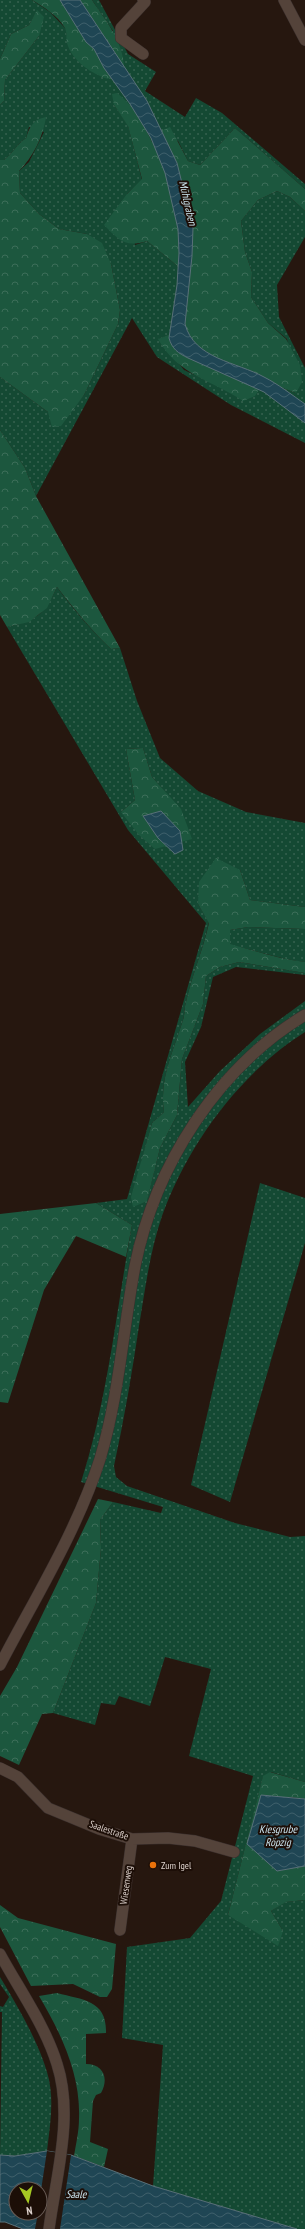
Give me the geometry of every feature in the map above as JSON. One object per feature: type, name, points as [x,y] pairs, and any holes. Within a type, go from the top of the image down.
[{"type":"street","points":[[284,0],[305,40]]},
{"type":"street","points":[[143,54],[121,38],[121,28],[145,1]]},
{"type":"street","points":[[0,1665],[64,1542],[80,1508],[99,1459],[110,1419],[140,1242],[165,1175],[194,1124],[231,1077],[263,1046],[305,1015]]},
{"type":"street","name":"Saalestraße","points":[[0,1768],[18,1777],[48,1808],[99,1829],[132,1839],[168,1838],[195,1841],[234,1852]]},
{"type":"street","name":"Wiesenweg","points":[[120,1930],[132,1839]]},
{"type":"street","points":[[0,1954],[50,2045],[58,2064],[64,2107],[62,2135],[49,2229]]},
{"type":"green space","points":[[0,0],[32,0],[50,12],[66,29],[68,44],[113,31],[92,0],[99,0],[128,54],[156,72],[145,91],[185,117],[196,98],[222,113],[305,184],[305,189],[235,128],[200,165],[188,161],[178,141],[161,131],[152,142],[140,118],[114,105],[128,125],[142,180],[127,194],[135,245],[147,241],[185,272],[178,331],[159,339],[184,370],[225,389],[243,400],[264,381],[296,393],[287,339],[268,323],[251,297],[252,272],[245,252],[241,221],[258,200],[277,191],[290,197],[305,211],[305,237],[277,285],[279,317],[305,368],[305,443],[231,405],[157,357],[132,318],[36,496],[25,468],[0,430],[0,377],[48,412],[72,409],[84,395],[118,324],[120,310],[111,264],[87,234],[59,229],[39,214],[20,193],[19,171],[29,162],[44,132],[29,127],[26,138],[7,158],[0,160],[0,105],[4,101],[5,80],[39,36],[37,11],[29,25],[11,34],[0,59]]},
{"type":"green space","points":[[32,0],[92,0],[117,40],[121,49],[124,67],[108,79],[83,66],[73,56],[67,43],[66,30],[59,20]]},
{"type":"green space","points":[[37,10],[44,17],[39,36],[5,80],[4,101],[0,105],[0,59],[11,34],[29,25]]},
{"type":"green space","points":[[117,93],[138,115],[152,142],[161,131],[170,127],[188,161],[200,165],[235,128],[305,189],[305,211],[290,197],[277,191],[258,200],[241,221],[245,252],[252,272],[251,297],[268,323],[286,339],[300,365],[302,382],[296,393],[264,381],[255,396],[243,401],[185,369],[166,351],[158,339],[178,331],[185,272],[147,241],[133,244],[128,243],[114,235],[104,225],[127,194],[142,179],[128,126],[114,105],[112,94]]},
{"type":"green space","points":[[46,117],[37,146],[19,171],[20,193],[39,214],[59,229],[87,234],[102,243],[111,264],[120,310],[118,324],[84,395],[61,426],[52,427],[48,412],[0,377],[0,160],[7,158],[26,138],[29,130],[35,122]]},
{"type":"green space","points":[[0,430],[25,468],[36,496],[120,648],[111,649],[83,619],[57,587],[47,608],[29,622],[7,627],[0,615]]},
{"type":"green space","points":[[57,587],[82,619],[111,649],[120,648],[137,701],[160,758],[198,791],[246,812],[305,823],[305,907],[250,900],[240,870],[198,904],[209,922],[204,943],[188,992],[183,1020],[171,1054],[165,1077],[163,1088],[164,1112],[152,1123],[141,1163],[147,1200],[160,1148],[177,1115],[182,1059],[203,1004],[206,976],[220,967],[239,962],[305,973],[305,975],[236,967],[213,977],[201,1027],[185,1062],[188,1107],[220,1071],[260,1034],[305,1001],[305,1032],[281,1049],[238,1089],[219,1112],[202,1137],[186,1163],[173,1189],[162,1216],[151,1257],[128,1396],[114,1466],[116,1477],[127,1486],[235,1523],[290,1537],[305,1536],[305,1782],[271,1772],[263,1777],[228,1915],[283,1931],[271,1911],[285,1902],[305,1900],[305,2229],[297,2229],[153,2186],[163,2045],[122,2038],[127,1947],[190,1938],[221,1901],[253,1776],[189,1756],[211,1669],[165,1657],[150,1706],[119,1696],[115,1705],[101,1703],[95,1725],[53,1713],[96,1603],[101,1548],[100,1520],[113,1502],[161,1513],[163,1507],[81,1482],[105,1387],[132,1225],[96,1203],[127,1199],[206,923],[128,830],[7,627],[33,619],[48,604]],"holes":[[[143,748],[152,777],[166,793],[121,812],[135,800],[126,749]]]},
{"type":"green space","points":[[143,748],[152,777],[181,809],[192,839],[155,849],[139,835],[121,812],[135,800],[126,749]]},
{"type":"green space","points":[[216,858],[240,870],[250,900],[305,907],[305,929],[248,927],[230,930],[230,944],[277,957],[305,962],[305,973],[239,962],[220,967],[206,976],[203,1004],[182,1059],[177,1115],[160,1148],[147,1201],[133,1207],[131,1197],[152,1123],[164,1112],[163,1088],[165,1077],[171,1054],[184,1018],[188,992],[209,923],[198,904],[199,882]]},
{"type":"green space","points":[[248,927],[305,929],[305,962],[286,959],[230,945],[230,930]]},
{"type":"green space","points":[[260,1183],[305,1198],[305,1243],[230,1502],[191,1485]]},
{"type":"green space","points":[[96,1203],[132,1225],[126,1257],[76,1236],[44,1290],[8,1403],[0,1402],[0,1214]]},
{"type":"green space","points":[[98,1499],[113,1502],[100,1520],[101,1548],[96,1603],[53,1713],[42,1714],[19,1765],[0,1756],[0,1696],[17,1667]]},
{"type":"green space","points":[[270,1772],[305,1782],[305,1799],[289,1797],[277,1871],[305,1866],[305,1900],[286,1902],[271,1911],[283,1931],[278,1946],[228,1915],[263,1776]]},
{"type":"green space","points":[[0,1905],[18,1918],[116,1944],[112,1989],[107,1997],[100,1997],[73,1984],[31,1986],[0,1927]]},
{"type":"green space","points":[[0,1977],[33,2036],[47,2072],[51,2092],[51,2102],[47,2151],[15,2156],[0,2155],[2,2012],[0,2012],[0,2006],[3,2007],[9,1997],[0,1984]]},
{"type":"green space","points":[[57,1993],[92,2003],[98,2008],[105,2022],[106,2033],[86,2034],[86,2064],[101,2069],[105,2078],[105,2083],[101,2093],[96,2095],[93,2101],[90,2142],[108,2149],[104,2167],[74,2156],[79,2124],[77,2086],[62,2040],[39,1996]]},
{"type":"water","points":[[60,0],[80,0],[147,101],[177,163],[193,228],[192,256],[185,324],[190,336],[197,345],[207,352],[264,377],[280,386],[305,404],[305,423],[264,392],[188,358],[178,352],[172,345],[169,338],[177,285],[179,253],[178,229],[165,173],[151,138],[130,104],[104,68],[94,49],[86,42]]},
{"type":"water","points":[[161,811],[180,831],[183,850],[175,854],[158,838],[143,816]]},
{"type":"water","name":"Kiesgrube Röpzig","points":[[261,1795],[305,1799],[305,1866],[277,1871],[247,1844]]},
{"type":"water","name":"Saale","points":[[47,2151],[71,2155],[153,2186],[297,2229],[23,2229],[5,2222],[0,2222],[0,2155],[15,2156]]},
{"type":"pier","points":[[47,2151],[71,2155],[60,2229],[35,2229],[36,2221],[48,2221],[48,2181],[42,2181]]},
{"type":"place","name":"Zum Igel","points":[[153,1865]]},
{"type":"water label","name":"Mühlgraben","points":[[188,203]]}]
